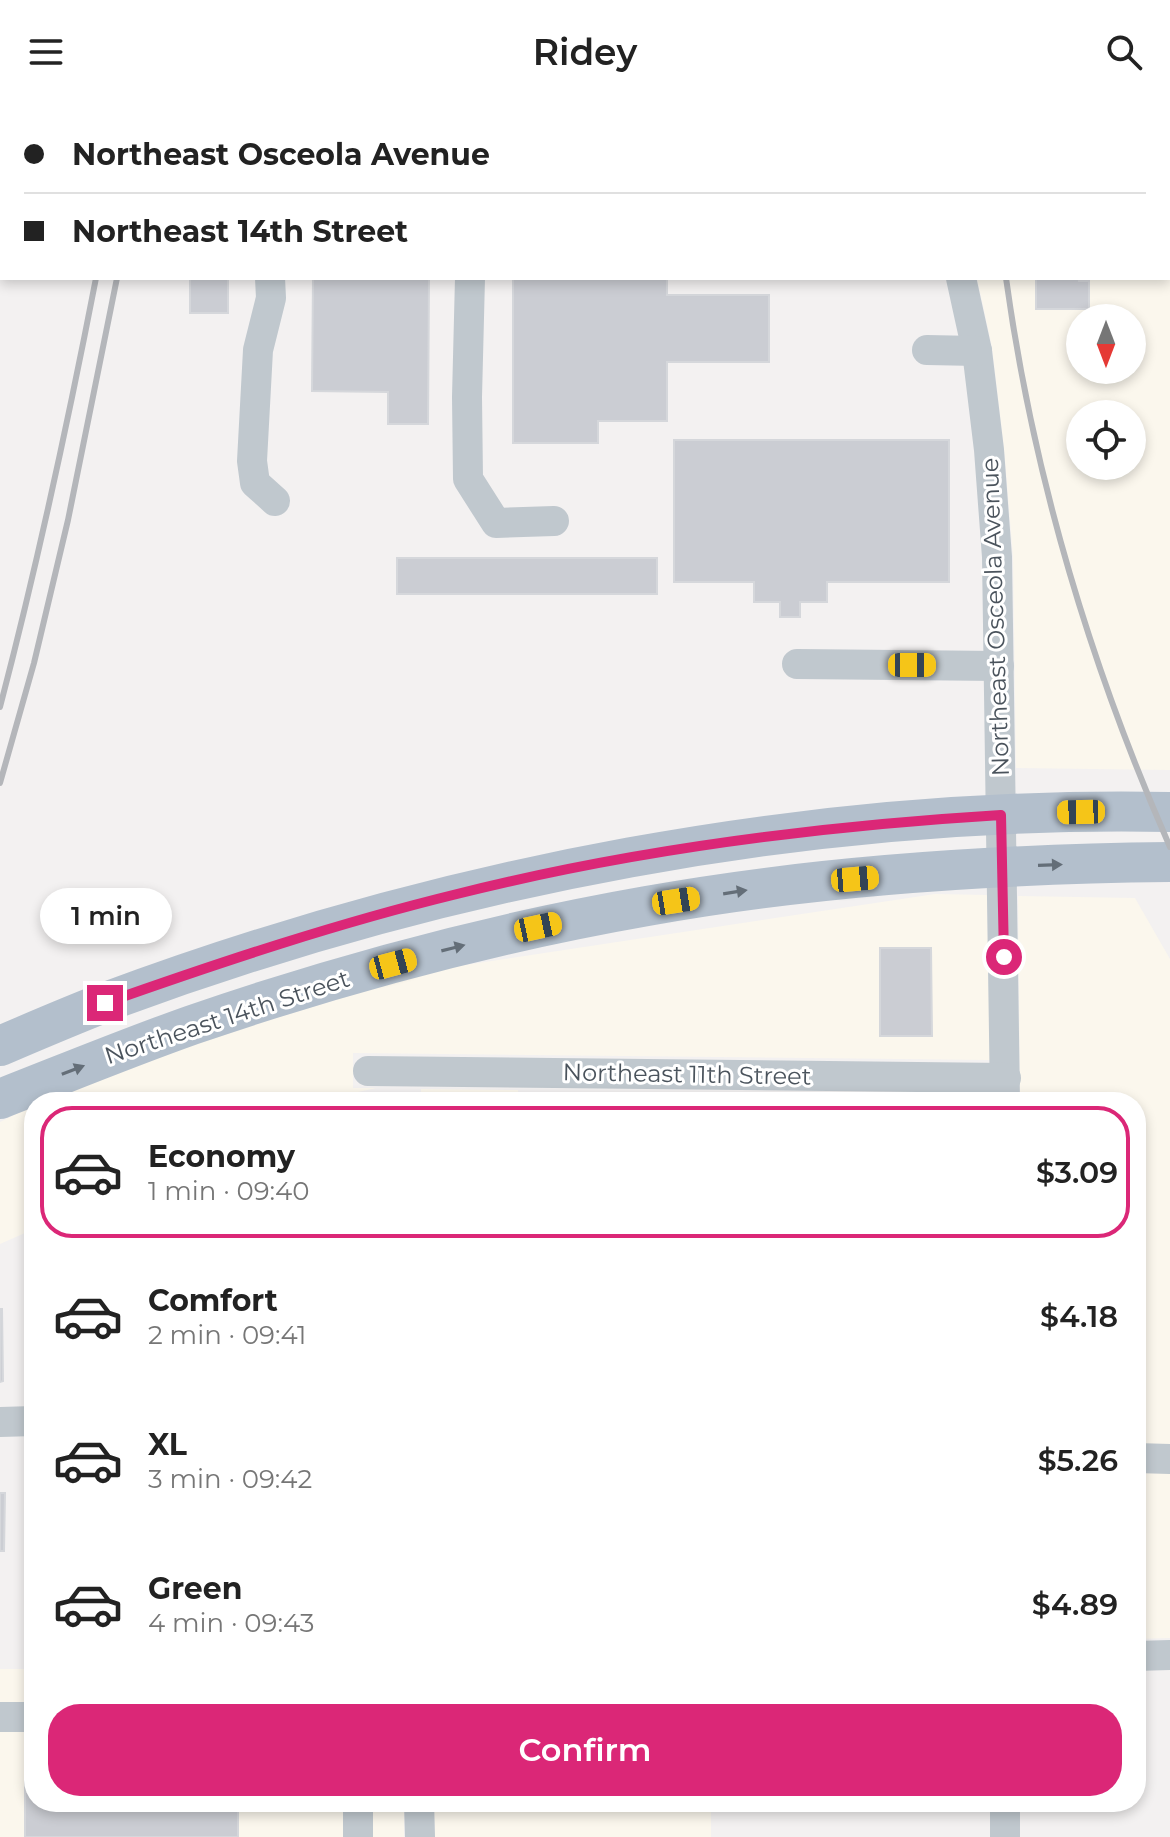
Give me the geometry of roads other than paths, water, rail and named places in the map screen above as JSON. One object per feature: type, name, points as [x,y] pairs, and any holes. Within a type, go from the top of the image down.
[{"type":"main road","name":"Northeast 14th Street","points":[[0,1046],[105,1003],[223,961],[342,924],[471,890],[569,869],[740,840],[912,821],[1068,812],[1170,812]]},
{"type":"main road","name":"Northeast 14th Street","points":[[0,1099],[177,1031],[281,996],[452,948],[647,906],[761,888],[931,871],[1170,862]]},
{"type":"street","points":[[270,280],[271,298],[258,350],[252,461],[255,483],[275,501]]},
{"type":"street","points":[[470,280],[468,479],[496,523],[554,521]]},
{"type":"street","name":"Northeast Osceola Avenue","points":[[961,280],[977,351],[991,466],[997,557],[1006,1090]]},
{"type":"street","points":[[927,350],[977,351]]},
{"type":"street","points":[[797,664],[999,666]]},
{"type":"street","name":"Northeast 11th Street","points":[[368,1071],[1006,1090]]},
{"type":"street","points":[[0,1422],[24,1421]]},
{"type":"street","points":[[1146,1458],[1170,1459]]},
{"type":"street","points":[[1146,1656],[1170,1655]]},
{"type":"street","points":[[0,1717],[24,1717]]},
{"type":"street","points":[[358,1812],[358,1837]]},
{"type":"street","points":[[419,1812],[420,1837]]},
{"type":"street","points":[[1005,1812],[1005,1837]]},
{"type":"railway","points":[[0,707],[51,494],[96,280]]},
{"type":"railway","points":[[0,783],[34,663],[68,520],[117,280]]},
{"type":"railway","points":[[1006,280],[1032,424],[1068,568],[1115,710],[1170,847]]}]
